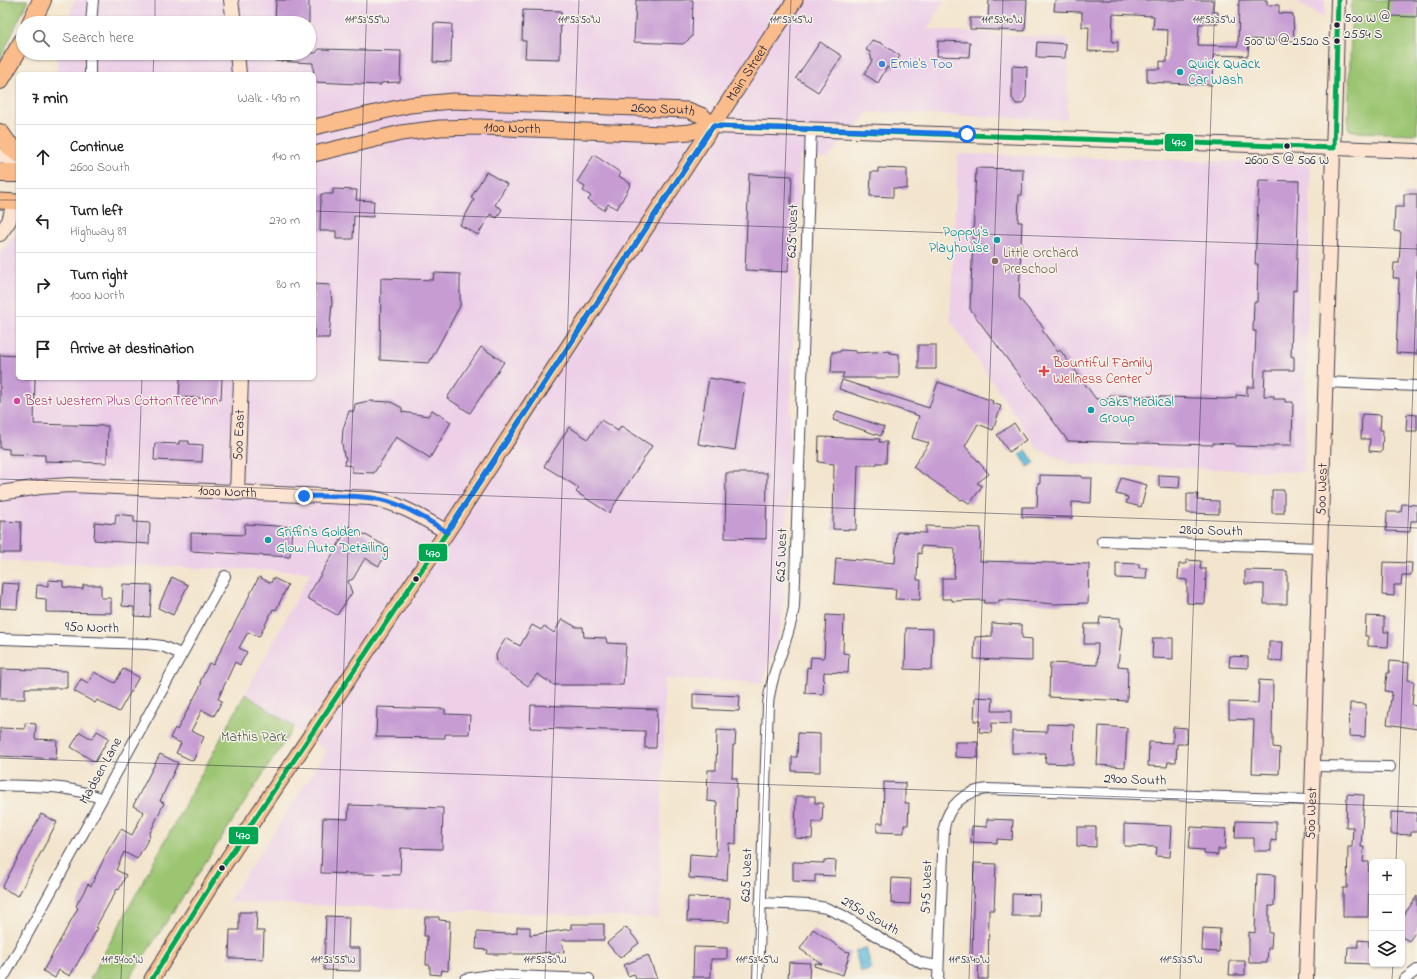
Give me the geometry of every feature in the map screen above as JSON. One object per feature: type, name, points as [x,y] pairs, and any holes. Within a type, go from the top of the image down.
[{"type":"highway","points":[[35,16],[42,0]]},
{"type":"highway","points":[[0,80],[16,53]]},
{"type":"highway","points":[[0,133],[7,143],[16,151]]},
{"type":"highway","points":[[0,173],[16,174]]},
{"type":"main road","name":"Main Street","points":[[152,979],[223,866],[447,532],[795,0]]},
{"type":"main road","name":"2600 South","points":[[316,127],[410,105],[473,101],[688,110],[703,116],[713,126]]},
{"type":"main road","name":"1100 North","points":[[316,154],[401,133],[440,128],[480,127],[664,134],[690,132],[713,126]]},
{"type":"street","points":[[92,16],[93,0]]},
{"type":"street","points":[[231,0],[233,16]]},
{"type":"street","name":"500 West","points":[[1306,979],[1338,0]]},
{"type":"street","points":[[90,60],[90,72]]},
{"type":"street","points":[[238,60],[239,72]]},
{"type":"street","name":"2600 South","points":[[713,126],[811,128],[1417,151]]},
{"type":"street","name":"625 West","points":[[758,979],[769,694],[773,675],[791,625],[794,603],[811,128]]},
{"type":"street","points":[[0,156],[16,159]]},
{"type":"street","points":[[0,234],[9,221],[11,202]]},
{"type":"street","name":"500 East","points":[[237,493],[241,380]]},
{"type":"street","points":[[1325,382],[1417,386]]},
{"type":"street","name":"1000 North","points":[[0,493],[40,487],[70,485],[380,500],[403,507],[447,532]]},
{"type":"street","name":"2800 South","points":[[1102,541],[1320,548]]},
{"type":"street","name":"Madsen Lane","points":[[1,979],[102,799],[224,576]]},
{"type":"street","name":"950 North","points":[[0,639],[147,644],[170,648],[181,654]]},
{"type":"street","points":[[1313,766],[1390,767]]},
{"type":"street","points":[[0,785],[80,790],[102,799]]},
{"type":"street","name":"2900 South","points":[[959,800],[974,791],[987,789],[1312,800]]},
{"type":"street","name":"575 West","points":[[938,979],[944,828],[950,810],[959,800]]},
{"type":"street","name":"2950 South","points":[[760,903],[809,905],[826,908],[842,915],[921,963],[938,966]]},
{"type":"street","points":[[469,978],[490,975],[589,979]]},
{"type":"shaded area","points":[[75,0],[944,0],[927,29],[1069,39],[1067,120],[869,112],[828,158],[799,157],[784,601],[780,629],[763,682],[665,679],[659,918],[228,902],[327,751],[245,694],[311,572],[0,561],[0,254],[16,233],[16,380],[316,380],[316,72],[56,72],[57,60],[316,60],[316,16],[69,16]]},
{"type":"shaded area","points":[[1294,0],[1325,0],[1324,18]]},
{"type":"shaded area","points":[[958,154],[1311,164],[1304,472],[1072,464],[1038,449],[950,320]]},
{"type":"green space","points":[[0,0],[28,0],[21,16],[16,16],[16,26],[0,60]]},
{"type":"green space","points":[[1352,0],[1417,0],[1417,134],[1359,132],[1350,130],[1348,127]]},
{"type":"green space","name":"Mathis Park","points":[[245,694],[294,727],[129,979],[90,979]]},
{"type":"water","points":[[1026,450],[1035,463],[1028,467],[1020,454]]},
{"type":"water","points":[[866,948],[872,969],[861,973],[855,951]]},
{"type":"building","points":[[276,0],[309,0],[309,16],[275,16]]},
{"type":"building","points":[[636,0],[693,0],[692,37],[683,44],[634,42]]},
{"type":"building","points":[[989,0],[1027,0],[1025,31],[970,29],[970,18],[988,18]]},
{"type":"building","points":[[1055,0],[1213,0],[1212,12],[1218,12],[1218,24],[1199,24],[1198,45],[1238,46],[1239,0],[1267,0],[1267,5],[1279,5],[1279,13],[1293,14],[1294,41],[1249,39],[1248,56],[1214,55],[1212,85],[1147,82],[1147,69],[1160,69],[1160,61],[1167,62],[1168,30],[1153,29],[1154,16],[1113,14],[1112,42],[1118,42],[1118,52],[1088,51],[1089,27],[1082,27],[1082,12],[1054,11]]},
{"type":"building","points":[[1391,0],[1417,0],[1417,17],[1390,16]]},
{"type":"building","points":[[523,10],[561,11],[560,59],[525,58],[526,41],[522,41]]},
{"type":"building","points":[[434,23],[452,24],[451,63],[433,62]]},
{"type":"building","name":"Ernie's Too","points":[[872,40],[881,43],[900,56],[891,70],[887,67],[878,83],[864,74],[872,61],[870,52],[866,50]]},
{"type":"building","points":[[938,41],[970,42],[969,57],[937,56]]},
{"type":"building","points":[[820,42],[842,56],[818,92],[796,78]]},
{"type":"building","points":[[1037,42],[1066,44],[1065,58],[1036,57]]},
{"type":"building","points":[[319,49],[401,51],[400,82],[381,83],[381,85],[316,82],[316,72],[313,72],[313,63],[275,61],[316,60],[316,53]]},
{"type":"building","points":[[1012,66],[1027,67],[1026,97],[1022,104],[1016,104],[1012,98]]},
{"type":"building","points":[[594,155],[621,173],[619,176],[631,184],[617,209],[608,204],[604,210],[588,200],[591,196],[583,191],[585,187],[577,182]]},
{"type":"building","points":[[878,168],[907,169],[907,189],[893,188],[893,197],[870,196],[871,172],[878,172]]},
{"type":"building","points":[[976,168],[1023,169],[1022,195],[1019,195],[1018,222],[1022,222],[1019,298],[1044,328],[1042,330],[1058,352],[1060,350],[1096,399],[1110,399],[1110,395],[1225,399],[1236,398],[1236,395],[1247,396],[1247,387],[1254,387],[1256,331],[1253,331],[1254,302],[1257,302],[1258,264],[1255,264],[1259,180],[1299,181],[1296,291],[1293,290],[1291,356],[1294,357],[1294,370],[1265,370],[1264,396],[1274,396],[1274,399],[1285,399],[1285,402],[1293,402],[1292,445],[1273,445],[1273,447],[1235,446],[1235,444],[1213,443],[1213,445],[1068,441],[970,309]]},
{"type":"building","points":[[486,172],[507,184],[495,205],[502,209],[497,218],[490,214],[478,235],[460,225],[474,200],[471,198]]},
{"type":"building","points":[[749,174],[792,176],[788,272],[745,270]]},
{"type":"building","points":[[333,189],[357,190],[356,200],[374,201],[373,217],[354,216],[353,239],[336,239],[336,231],[320,231],[321,194],[333,194]]},
{"type":"building","points":[[1404,194],[1417,194],[1417,354],[1396,353],[1399,278],[1393,278],[1394,263],[1399,263],[1401,232],[1394,231],[1395,207],[1404,207]]},
{"type":"building","points":[[434,273],[460,274],[460,306],[429,363],[380,360],[381,278],[433,280]]},
{"type":"building","points":[[316,284],[330,285],[332,303],[329,338],[316,338]]},
{"type":"building","points":[[918,345],[936,345],[936,369],[918,369]]},
{"type":"building","points":[[481,347],[504,362],[470,413],[447,398]]},
{"type":"building","points":[[841,350],[856,351],[856,353],[890,351],[890,353],[899,354],[899,378],[842,378],[844,373],[831,373],[832,352],[840,352]]},
{"type":"building","name":"Best Western Plus CottonTree Inn","points":[[0,355],[16,356],[16,380],[35,380],[34,424],[108,426],[107,463],[45,461],[45,455],[9,454],[9,449],[0,448]]},
{"type":"building","points":[[709,378],[745,384],[735,450],[698,444]]},
{"type":"building","points":[[180,380],[222,380],[221,399],[179,397]]},
{"type":"building","points":[[842,380],[929,408],[938,382],[993,401],[992,403],[1001,406],[993,430],[978,424],[965,446],[989,474],[977,483],[982,486],[970,504],[963,499],[961,500],[913,467],[929,443],[912,438],[919,416],[839,389]]},
{"type":"building","points":[[369,401],[391,402],[402,408],[402,412],[428,416],[432,410],[451,422],[430,458],[396,437],[374,473],[352,472],[352,466],[345,465],[346,457],[344,456],[342,443],[343,429],[349,411],[354,411],[355,404]]},
{"type":"building","points":[[837,411],[884,427],[881,436],[833,420]]},
{"type":"building","points":[[1362,414],[1381,415],[1380,430],[1383,430],[1382,452],[1369,451],[1370,439],[1361,439]]},
{"type":"building","points":[[1407,414],[1417,415],[1417,431],[1406,431]]},
{"type":"building","points":[[601,420],[618,431],[621,426],[652,446],[609,513],[576,492],[579,488],[544,466],[569,427],[588,439]]},
{"type":"building","points":[[1014,423],[1026,440],[1009,452],[997,435]]},
{"type":"building","points":[[819,437],[880,439],[879,442],[887,442],[886,463],[877,463],[876,465],[858,465],[856,530],[833,529],[834,464],[818,462]]},
{"type":"building","points":[[179,441],[189,441],[189,444],[203,445],[202,462],[154,460],[155,443],[179,444]]},
{"type":"building","points":[[726,473],[767,473],[766,539],[725,538]]},
{"type":"building","points":[[1040,475],[1082,476],[1082,478],[1092,478],[1091,503],[1072,502],[1072,518],[1022,517],[1022,507],[1037,507],[1038,483],[1040,484]]},
{"type":"building","points":[[1159,475],[1180,476],[1179,488],[1159,487]]},
{"type":"building","points":[[1121,478],[1147,485],[1141,507],[1126,503],[1128,497],[1116,494]]},
{"type":"building","points":[[1272,490],[1284,490],[1284,513],[1272,513]]},
{"type":"building","points":[[1187,494],[1198,494],[1197,500],[1219,501],[1219,514],[1187,513]]},
{"type":"building","points":[[1402,504],[1417,505],[1417,521],[1411,521],[1410,532],[1386,531],[1387,512],[1401,512]]},
{"type":"building","points":[[116,514],[134,516],[134,522],[150,523],[149,544],[94,540],[95,522],[115,524]]},
{"type":"building","points":[[0,521],[21,522],[20,553],[0,553]]},
{"type":"building","points":[[245,524],[292,527],[290,557],[191,551],[191,533],[244,535]]},
{"type":"building","points":[[349,526],[389,548],[379,566],[365,558],[353,579],[348,581],[352,593],[337,615],[307,598]]},
{"type":"building","points":[[926,526],[981,528],[980,561],[1089,564],[1088,603],[1053,604],[999,600],[999,603],[984,603],[985,600],[952,601],[952,599],[942,599],[942,578],[954,578],[955,548],[921,546],[921,554],[918,553],[917,580],[921,580],[920,600],[895,599],[896,589],[834,584],[836,558],[895,563],[897,532],[926,533]]},
{"type":"building","points":[[1186,560],[1201,561],[1200,569],[1206,569],[1205,604],[1187,603],[1187,580],[1178,579],[1179,564],[1186,564]]},
{"type":"building","points":[[1383,562],[1412,563],[1411,575],[1402,575],[1401,585],[1394,585],[1394,596],[1382,595]]},
{"type":"building","points":[[1116,563],[1139,564],[1139,568],[1147,568],[1146,579],[1116,578]]},
{"type":"building","points":[[1245,570],[1287,571],[1287,604],[1264,604],[1264,584],[1245,584]]},
{"type":"building","points":[[172,577],[188,585],[173,615],[158,608]]},
{"type":"building","points":[[259,577],[271,583],[273,578],[288,585],[276,610],[273,609],[259,637],[248,632],[239,648],[247,652],[240,665],[235,662],[218,699],[222,701],[214,716],[202,710],[191,731],[204,737],[193,761],[176,753],[181,743],[170,738],[175,728],[177,730],[202,683],[200,682],[209,663],[213,665]]},
{"type":"building","points":[[48,580],[63,581],[63,587],[83,589],[83,585],[101,585],[101,598],[111,598],[111,613],[46,612],[46,599],[36,598],[37,585],[48,586]]},
{"type":"building","points":[[2,583],[19,584],[17,609],[0,608]]},
{"type":"building","points":[[123,584],[152,585],[150,617],[134,616],[134,607],[122,606]]},
{"type":"building","points":[[826,615],[844,616],[843,653],[849,654],[848,673],[824,672],[823,694],[805,693],[807,667],[810,668],[811,657],[824,658]]},
{"type":"building","points":[[1366,616],[1384,617],[1384,632],[1389,632],[1388,647],[1368,646],[1368,636],[1365,636]]},
{"type":"building","points":[[1100,617],[1120,618],[1120,627],[1122,627],[1118,666],[1128,667],[1127,701],[1049,697],[1050,663],[1097,665],[1098,644],[1084,644],[1085,624],[1099,624]]},
{"type":"building","points":[[562,619],[576,627],[583,627],[584,637],[606,638],[607,643],[626,644],[623,685],[554,685],[537,674],[528,686],[502,668],[497,662],[496,655],[506,638],[520,646],[532,625],[541,630],[544,626],[554,633]]},
{"type":"building","points":[[992,623],[1022,625],[1022,638],[1032,639],[1032,661],[974,659],[975,637],[992,636]]},
{"type":"building","points":[[906,628],[933,629],[932,670],[905,669]]},
{"type":"building","points":[[1153,638],[1173,638],[1173,659],[1152,658]]},
{"type":"building","points":[[1269,642],[1283,642],[1282,661],[1269,660]]},
{"type":"building","points":[[1230,656],[1248,657],[1248,668],[1229,667]]},
{"type":"building","points":[[1390,661],[1409,663],[1408,680],[1414,681],[1412,705],[1416,706],[1417,729],[1387,724],[1392,692],[1385,691]]},
{"type":"building","points":[[1,669],[67,671],[67,688],[25,688],[25,699],[0,699]]},
{"type":"building","points":[[123,669],[139,677],[119,712],[97,700],[95,703],[74,691],[81,679],[88,683],[94,672],[115,683]]},
{"type":"building","points":[[1259,680],[1273,681],[1272,735],[1273,747],[1280,748],[1279,774],[1252,773],[1254,720],[1229,719],[1229,702],[1258,703]]},
{"type":"building","points":[[693,694],[740,696],[739,711],[693,709]]},
{"type":"building","points":[[975,697],[993,698],[992,711],[1011,711],[1011,724],[992,723],[991,733],[979,732],[980,721],[974,721]]},
{"type":"building","points":[[1350,703],[1366,704],[1365,737],[1349,736]]},
{"type":"building","points":[[531,705],[657,709],[656,748],[645,748],[645,731],[530,728]]},
{"type":"building","points":[[377,707],[445,709],[445,714],[470,715],[469,734],[445,734],[445,738],[376,737]]},
{"type":"building","points":[[25,723],[36,724],[35,739],[57,740],[56,759],[0,756],[0,728],[25,729]]},
{"type":"building","points":[[1047,724],[1074,725],[1073,764],[1045,763],[1046,753],[1012,753],[1012,731],[1047,732]]},
{"type":"building","points":[[1099,726],[1127,728],[1125,767],[1097,765]]},
{"type":"building","points":[[1173,727],[1187,728],[1187,744],[1177,744],[1176,762],[1168,762],[1167,767],[1148,766],[1149,742],[1173,743]]},
{"type":"building","points":[[717,730],[736,731],[735,745],[733,745],[732,778],[737,778],[736,844],[729,843],[727,880],[689,878],[690,854],[716,856],[717,802],[707,801],[708,770],[716,770]]},
{"type":"building","points":[[97,731],[109,738],[95,762],[71,747],[80,732],[92,739]]},
{"type":"building","points":[[798,733],[820,734],[820,772],[792,771],[792,757],[797,757]]},
{"type":"building","points":[[955,742],[978,742],[978,758],[955,757]]},
{"type":"building","points":[[160,754],[178,763],[160,801],[164,803],[149,835],[150,836],[137,859],[124,852],[116,870],[126,875],[119,890],[117,889],[96,927],[98,928],[70,976],[59,970],[55,978],[43,971],[78,908],[76,906],[88,884],[91,886],[107,852],[121,829],[132,835],[144,812],[133,806]]},
{"type":"building","points":[[884,782],[905,783],[905,803],[909,803],[908,825],[904,825],[904,833],[877,832],[877,823],[883,823]]},
{"type":"building","points":[[1347,794],[1364,795],[1361,847],[1364,847],[1363,862],[1369,862],[1368,917],[1343,917],[1343,888],[1347,888],[1348,847],[1352,847],[1353,827],[1346,827]]},
{"type":"building","points":[[796,796],[815,796],[815,803],[823,803],[822,822],[813,822],[812,839],[795,838]]},
{"type":"building","points":[[349,805],[443,808],[442,849],[401,848],[400,875],[321,873],[323,818],[348,819]]},
{"type":"building","points":[[1391,812],[1417,813],[1417,832],[1411,832],[1411,835],[1391,834]]},
{"type":"building","points":[[41,814],[57,822],[18,896],[2,888]]},
{"type":"building","points":[[987,819],[1013,820],[1012,840],[997,839],[997,843],[971,842],[972,826],[987,827]]},
{"type":"building","points":[[1236,821],[1276,822],[1276,841],[1271,840],[1271,851],[1254,851],[1254,838],[1235,838]]},
{"type":"building","points":[[1124,824],[1172,826],[1170,857],[1156,856],[1157,847],[1124,846]]},
{"type":"building","points":[[1077,827],[1096,827],[1096,847],[1077,846]]},
{"type":"building","points":[[1191,827],[1226,829],[1225,849],[1218,849],[1218,855],[1204,854],[1204,850],[1189,849]]},
{"type":"building","points":[[824,860],[836,861],[835,876],[815,875],[815,882],[793,881],[793,862],[824,863]]},
{"type":"building","points":[[974,863],[996,864],[994,910],[989,910],[988,979],[978,979],[979,960],[972,960]]},
{"type":"building","points":[[1257,874],[1275,875],[1274,906],[1269,906],[1269,933],[1272,933],[1271,948],[1268,948],[1267,963],[1249,963],[1249,932],[1255,933]]},
{"type":"building","points":[[892,878],[911,879],[910,904],[891,903]]},
{"type":"building","points":[[1012,894],[1040,895],[1039,916],[1012,916]]},
{"type":"building","points":[[1417,896],[1417,930],[1409,941],[1405,939],[1405,914]]},
{"type":"building","points":[[688,897],[730,898],[729,922],[687,921]]},
{"type":"building","points":[[239,912],[257,912],[256,931],[264,931],[263,959],[229,958],[230,930],[239,930]]},
{"type":"building","points":[[326,916],[349,917],[348,948],[360,948],[360,971],[324,970]]},
{"type":"building","points":[[425,917],[439,917],[439,920],[450,921],[448,971],[442,970],[441,975],[430,974],[430,965],[426,965],[427,936],[424,936]]},
{"type":"building","points":[[571,924],[604,924],[604,940],[562,940],[564,952],[550,955],[549,952],[534,954],[487,954],[488,950],[476,949],[477,932],[507,934],[517,933],[517,927],[530,927],[530,935],[571,929]]},
{"type":"building","points":[[626,927],[639,943],[620,958],[607,943]]},
{"type":"building","points":[[1203,928],[1220,929],[1219,952],[1202,951]]},
{"type":"building","points":[[813,929],[845,951],[850,952],[843,975],[814,966],[815,963],[822,964],[800,949]]},
{"type":"building","points":[[1358,940],[1369,941],[1369,964],[1347,963],[1348,947],[1358,947]]},
{"type":"building","points":[[694,947],[727,948],[727,959],[711,959],[711,977],[693,977]]},
{"type":"building","points":[[648,955],[657,979],[636,979],[634,974],[628,976],[624,965]]},
{"type":"building","points":[[1230,961],[1245,961],[1245,975],[1229,975]]},
{"type":"building","points":[[789,962],[810,963],[809,979],[788,979]]},
{"type":"transit line","name":"470","points":[[1334,148],[1338,0]]},
{"type":"transit line","name":"470","points":[[713,126],[1334,148]]},
{"type":"transit line","name":"470","points":[[152,979],[223,866],[447,532],[713,126]]},
{"type":"place","name":"500 W @ 2554 S","points":[[1337,25]]},
{"type":"place","name":"500 W @ 2520 S","points":[[1337,41]]},
{"type":"place","name":"Ernie's Too","points":[[882,64]]},
{"type":"place","name":"Quick Quack Car Wash","points":[[1180,72]]},
{"type":"place","name":"2600 S @ 506 W","points":[[1287,146]]},
{"type":"place","name":"Poppy's Playhouse","points":[[997,240]]},
{"type":"place","name":"Little Orchard Preschool","points":[[995,261]]},
{"type":"place","name":"Bountiful Family Wellness Center","points":[[1044,371]]},
{"type":"place","name":"Best Western Plus CottonTree Inn","points":[[17,401]]},
{"type":"place","name":"Oaks Medical Group","points":[[1091,410]]},
{"type":"place","name":"Griffin's Golden Glow Auto Detailing","points":[[268,540]]},
{"type":"route","points":[[304,496],[363,498],[396,504],[447,532],[713,126],[967,134]]}]
